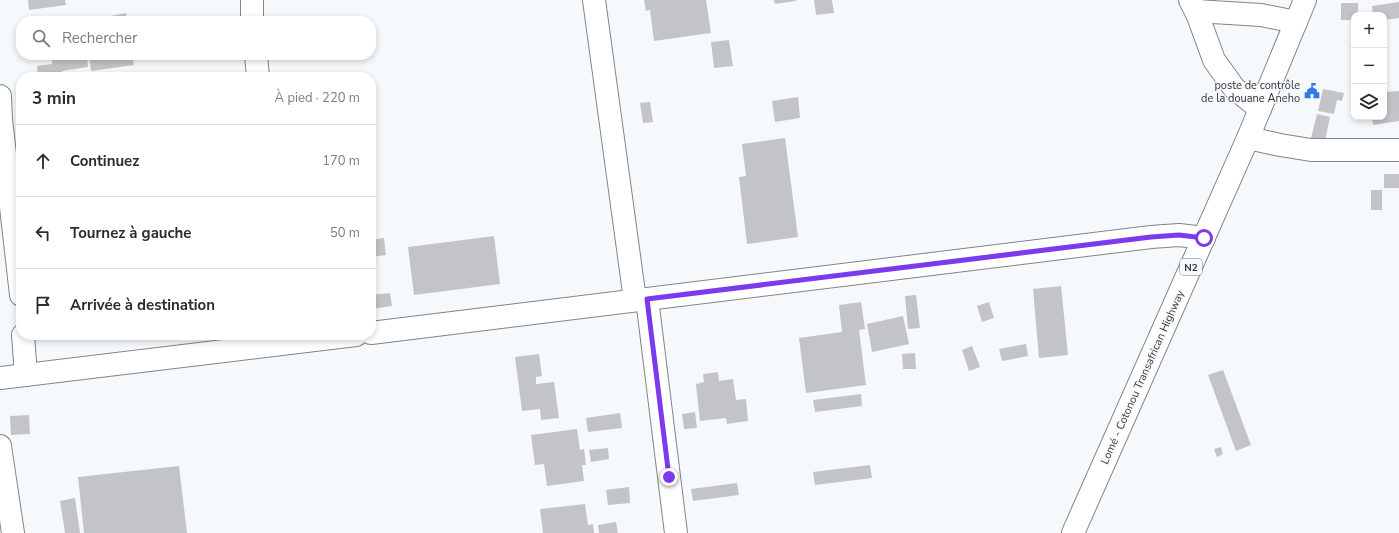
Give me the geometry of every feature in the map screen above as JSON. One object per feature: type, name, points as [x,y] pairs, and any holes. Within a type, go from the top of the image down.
[{"type":"main road","points":[[252,0],[252,16]]},
{"type":"main road","points":[[594,0],[676,533]]},
{"type":"main road","name":"Lomé - Cotonou Transafrican Highway","points":[[1073,533],[1248,138],[1305,0]]},
{"type":"main road","points":[[1260,109],[1234,88],[1214,60],[1193,5],[1296,22]]},
{"type":"main road","points":[[256,60],[258,72]]},
{"type":"main road","points":[[0,96],[1,120],[16,251]]},
{"type":"main road","points":[[1248,138],[1311,150],[1399,150]]},
{"type":"main road","points":[[376,332],[1151,237],[1179,235],[1204,238]]},
{"type":"main road","points":[[23,340],[26,375]]},
{"type":"main road","points":[[0,378],[281,340]]},
{"type":"main road","points":[[0,446],[13,533]]},
{"type":"building","points":[[28,0],[65,0],[66,5],[29,10]]},
{"type":"building","points":[[644,0],[706,0],[711,33],[654,41],[650,10],[646,11]]},
{"type":"building","points":[[774,0],[796,0],[796,1],[775,4]]},
{"type":"building","points":[[814,0],[832,0],[834,13],[816,15]]},
{"type":"building","points":[[1399,2],[1399,18],[1387,20],[1387,12],[1373,12],[1372,6]]},
{"type":"building","points":[[1341,3],[1358,3],[1358,12],[1351,12],[1351,20],[1341,20]]},
{"type":"building","points":[[126,13],[127,16],[110,16]]},
{"type":"building","points":[[729,40],[733,66],[714,68],[711,42]]},
{"type":"building","points":[[52,60],[87,60],[88,67],[62,72],[38,72],[37,66],[52,64]]},
{"type":"building","points":[[90,60],[133,60],[134,65],[91,71]]},
{"type":"building","points":[[1323,89],[1344,93],[1342,101],[1337,100],[1334,114],[1318,111]]},
{"type":"building","points":[[1399,91],[1399,121],[1373,125],[1372,120],[1387,120],[1387,92]]},
{"type":"building","points":[[798,97],[800,118],[775,122],[772,101]]},
{"type":"building","points":[[650,102],[653,122],[643,123],[640,103]]},
{"type":"building","points":[[1317,114],[1330,117],[1325,141],[1311,138]]},
{"type":"building","points":[[785,138],[798,237],[747,244],[739,177],[746,176],[742,144]]},
{"type":"building","points":[[1384,174],[1399,174],[1399,188],[1384,188]]},
{"type":"building","points":[[1371,190],[1382,190],[1382,210],[1371,210]]},
{"type":"building","points":[[494,236],[500,284],[414,295],[408,247]]},
{"type":"building","points":[[384,238],[386,255],[376,256],[376,239]]},
{"type":"building","points":[[1061,286],[1068,355],[1039,358],[1033,289]]},
{"type":"building","points":[[390,293],[392,306],[376,308],[376,294]]},
{"type":"building","points":[[916,295],[920,328],[908,329],[905,296]]},
{"type":"building","points":[[861,302],[865,329],[859,330],[866,385],[806,393],[799,338],[842,332],[839,305]]},
{"type":"building","points":[[989,302],[994,318],[982,322],[977,306]]},
{"type":"building","points":[[903,316],[909,344],[872,352],[867,324]]},
{"type":"building","points":[[1026,344],[1028,356],[1002,361],[999,349]]},
{"type":"building","points":[[972,346],[980,367],[969,371],[962,350]]},
{"type":"building","points":[[915,353],[916,369],[903,369],[902,354]]},
{"type":"building","points":[[539,354],[542,376],[536,377],[536,384],[554,382],[559,418],[541,420],[540,409],[522,411],[515,357]]},
{"type":"building","points":[[1223,370],[1251,445],[1236,451],[1208,375]]},
{"type":"building","points":[[718,372],[719,381],[733,379],[736,400],[746,399],[748,421],[727,424],[726,418],[700,421],[696,384],[704,382],[703,374]]},
{"type":"building","points":[[861,394],[862,406],[815,412],[813,400]]},
{"type":"building","points":[[695,412],[697,428],[684,429],[682,414]]},
{"type":"building","points":[[620,413],[622,428],[588,432],[586,418]]},
{"type":"building","points":[[29,415],[30,434],[11,435],[10,416]]},
{"type":"building","points":[[577,429],[580,450],[584,449],[586,465],[582,465],[584,481],[547,486],[544,464],[535,465],[531,435]]},
{"type":"building","points":[[1221,447],[1223,454],[1217,457],[1214,449]]},
{"type":"building","points":[[608,448],[609,459],[591,462],[589,450]]},
{"type":"building","points":[[870,465],[872,478],[815,485],[813,472]]},
{"type":"building","points":[[179,466],[187,533],[84,533],[78,477]]},
{"type":"building","points":[[737,483],[739,495],[693,501],[691,489]]},
{"type":"building","points":[[629,487],[630,503],[608,505],[606,490]]},
{"type":"building","points":[[75,498],[80,533],[65,533],[60,501]]},
{"type":"building","points":[[585,504],[588,525],[593,524],[594,533],[543,533],[540,509]]},
{"type":"building","points":[[616,522],[618,533],[599,533],[598,525]]},
{"type":"place","name":"poste de contrôle de la douane Aneho","points":[[1312,91]]},
{"type":"route","points":[[669,477],[647,299],[1151,237],[1179,235],[1204,238]]}]
